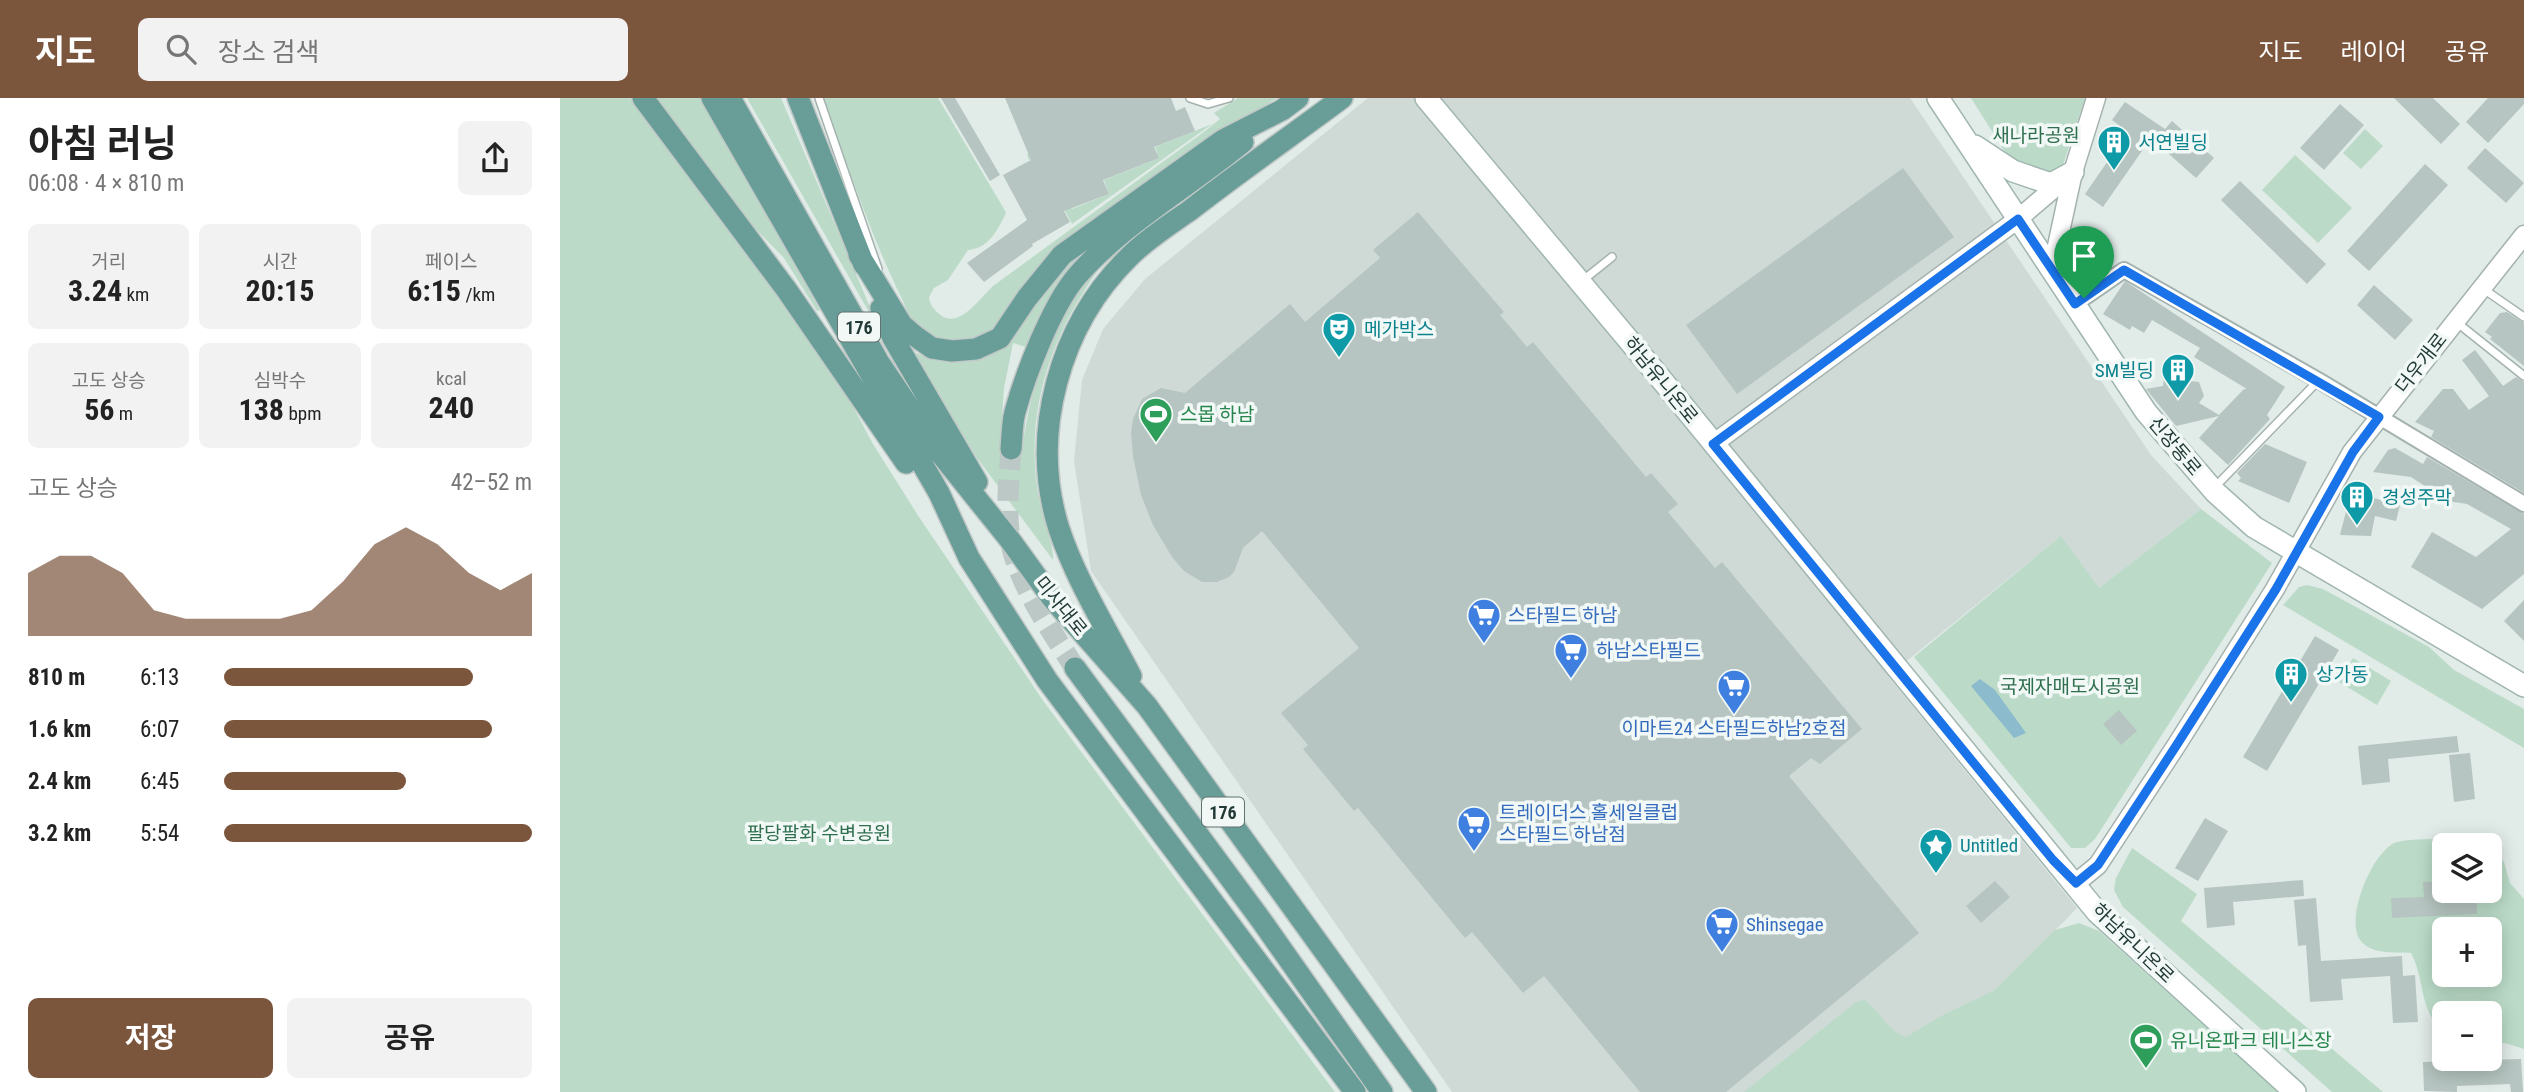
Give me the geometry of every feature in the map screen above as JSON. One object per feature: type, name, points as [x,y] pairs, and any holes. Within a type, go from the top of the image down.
[{"type":"main road","points":[[643,98],[786,289],[969,558]]},
{"type":"main road","name":"176","points":[[712,98],[939,493],[969,558],[1047,680],[1355,1092]]},
{"type":"main road","name":"미사대로","points":[[730,98],[878,361],[940,453],[1010,540],[1052,598],[1147,706],[1426,1092]]},
{"type":"main road","points":[[798,98],[893,338],[1010,540]]},
{"type":"main road","points":[[1147,706],[1072,561],[1059,527],[1051,492],[1046,441],[1061,366],[1080,323],[1101,289],[1131,255],[1342,98]]},
{"type":"main road","name":"하남유니온로","points":[[1426,98],[1581,282],[2053,860],[2076,883],[2097,912],[2295,1092]]},
{"type":"main road","name":"신장동로","points":[[1938,98],[2146,412],[2212,490],[2254,527],[2524,686]]},
{"type":"main road","points":[[859,255],[887,296],[902,325],[932,348],[952,351],[976,349],[1000,338],[1038,283],[1062,255],[1223,140],[1290,104]]},
{"type":"main road","points":[[1011,449],[1015,412],[1035,356],[1052,318],[1075,279],[1101,252],[1290,104]]},
{"type":"main road","points":[[1965,139],[2013,171],[2051,184],[2073,172]]},
{"type":"main road","points":[[1075,668],[1261,920],[1382,1092]]},
{"type":"street","points":[[2052,269],[2073,172],[2096,98]]},
{"type":"street","points":[[1713,444],[2018,219],[2073,172]]},
{"type":"street","name":"더우개로","points":[[2076,883],[2098,865],[2296,552],[2353,452],[2524,234]]},
{"type":"street","points":[[2075,304],[2124,270],[2318,380],[2524,504]]},
{"type":"lane","points":[[818,98],[887,296]]},
{"type":"lane","points":[[1190,98],[1209,104],[1229,98]]},
{"type":"lane","points":[[1581,282],[1612,257]]},
{"type":"lane","points":[[2482,287],[2524,317]]},
{"type":"lane","points":[[2454,321],[2524,376]]},
{"type":"lane","points":[[2212,490],[2318,380]]},
{"type":"shaded area","points":[[1368,98],[1910,98],[2151,455],[2201,509],[2099,588],[2060,537],[1888,676],[2077,908],[1898,1092],[1452,1092],[1091,571],[1074,461],[1082,380],[1103,329],[1145,279]]},
{"type":"green space","name":"팔당팔화 수변공원","points":[[560,98],[630,98],[778,294],[844,390],[873,444],[919,517],[1044,702],[1335,1092],[560,1092]]},
{"type":"green space","points":[[655,98],[702,98],[820,310],[817,311],[784,258],[745,218]]},
{"type":"green space","points":[[747,98],[781,98],[882,335]]},
{"type":"green space","points":[[823,98],[938,98],[1004,209],[1006,213],[992,238],[982,246],[968,250],[948,280],[934,288],[929,297],[937,312],[952,319],[967,312],[993,286],[1220,119],[1214,113],[1238,98],[1277,98],[1232,126],[1098,221],[998,328],[979,338],[948,344],[928,338],[916,328],[868,221]]},
{"type":"green space","name":"새나라공원","points":[[1971,98],[2085,98],[2059,177],[2022,179]]},
{"type":"green space","points":[[1212,124],[1072,224],[1036,157],[1029,160],[1027,154],[1041,149],[1072,209],[1109,194],[1104,180],[1159,158],[1155,147]]},
{"type":"green space","points":[[2365,129],[2383,146],[2361,169],[2343,153]]},
{"type":"green space","points":[[2295,155],[2352,208],[2318,243],[2262,190]]},
{"type":"green space","points":[[1098,240],[1030,348],[1013,343],[1004,388],[1000,448],[1022,450],[1038,375],[1047,351],[1069,307],[1102,265],[1070,316],[1057,343],[1040,398],[1036,427],[1037,487],[1053,560],[977,458],[912,352],[945,360],[978,357],[1063,267]]},
{"type":"green space","name":"국제자매도시공원","points":[[2201,509],[2272,563],[2095,839],[2085,848],[2071,848],[1914,657],[2061,536],[2099,588]]},
{"type":"green space","points":[[2307,585],[2323,589],[2429,647],[2454,670],[2524,709],[2524,748],[2283,605],[2299,587]]},
{"type":"green space","points":[[2353,658],[2391,681],[2377,705],[2339,682]]},
{"type":"green space","points":[[2432,839],[2432,903],[2502,903],[2502,860],[2510,883],[2524,899],[2524,1049],[2502,1043],[2502,1001],[2432,1001],[2432,1018],[2411,953],[2384,952],[2370,948],[2360,940],[2356,930],[2356,917],[2369,873],[2385,850],[2394,843]]},
{"type":"green space","points":[[2132,848],[2197,894],[2181,921],[2383,1092],[2332,1092],[2123,907],[2114,890],[2116,878]]},
{"type":"green space","points":[[2079,923],[2099,931],[2279,1092],[1744,1092],[1856,1002],[1864,1000],[1894,1030],[1906,1037],[1941,1016],[1995,990],[2055,930]]},
{"type":"water","points":[[1980,679],[1995,690],[2026,733],[2014,738],[1971,686]]},
{"type":"building","points":[[941,98],[955,98],[1000,175],[990,181]]},
{"type":"building","points":[[1005,98],[1171,98],[1176,111],[1185,107],[1195,131],[1154,147],[1159,158],[1103,180],[1109,194],[1064,211],[1070,222],[1032,244],[1033,246],[984,282],[967,263],[1027,220],[1003,175],[1031,160]]},
{"type":"building","points":[[2394,98],[2433,98],[2460,124],[2441,144]]},
{"type":"building","points":[[2488,98],[2524,98],[2524,104],[2488,143],[2466,122]]},
{"type":"building","points":[[2125,102],[2165,129],[2172,121],[2214,158],[2196,178],[2151,138],[2103,207],[2085,194],[2128,132],[2112,120]]},
{"type":"building","points":[[2340,104],[2364,125],[2324,170],[2300,148]]},
{"type":"building","points":[[2485,148],[2524,183],[2506,203],[2467,168]]},
{"type":"building","points":[[2425,164],[2448,185],[2369,271],[2347,251]]},
{"type":"building","points":[[1903,168],[1954,237],[1737,394],[1686,325]]},
{"type":"building","points":[[2240,181],[2326,264],[2307,284],[2221,200]]},
{"type":"building","name":"하남스타필드","points":[[1418,212],[1504,312],[1500,315],[1527,347],[1533,342],[1646,477],[1651,473],[1678,504],[1668,512],[1715,568],[1722,562],[1862,729],[1820,764],[1811,758],[1789,776],[1919,933],[1726,1092],[1640,1092],[1544,976],[1523,993],[1472,932],[1465,938],[1358,808],[1354,811],[1303,749],[1308,745],[1281,713],[1359,648],[1262,531],[1243,548],[1234,572],[1229,577],[1217,582],[1202,582],[1184,571],[1172,557],[1153,525],[1141,495],[1131,433],[1133,419],[1142,399],[1161,388],[1185,393],[1290,304],[1305,322],[1380,258],[1373,250]]},
{"type":"building","points":[[2125,281],[2285,387],[2267,415],[2270,419],[2228,465],[2199,438],[2219,416],[2176,426],[2146,389],[2163,386],[2164,378],[2199,382],[2204,396],[2199,403],[2219,415],[2247,389],[2194,357],[2200,348],[2152,320],[2144,333],[2132,326],[2130,330],[2103,314]]},
{"type":"building","points":[[2374,285],[2413,320],[2395,340],[2357,305]]},
{"type":"building","points":[[2507,312],[2524,323],[2524,366],[2485,332],[2500,313]]},
{"type":"building","points":[[2475,350],[2503,386],[2516,377],[2524,382],[2524,493],[2431,437],[2434,431],[2415,422],[2443,389],[2453,389],[2469,410],[2489,396],[2462,360]]},
{"type":"building","points":[[2265,444],[2307,462],[2289,503],[2238,481],[2241,478],[2237,473]]},
{"type":"building","points":[[2395,448],[2423,464],[2427,457],[2524,514],[2524,574],[2482,609],[2411,567],[2432,532],[2476,557],[2511,529],[2467,504],[2448,501],[2411,477],[2373,472],[2388,450]]},
{"type":"building","points":[[2351,492],[2400,505],[2396,521],[2375,516],[2371,536],[2340,535]]},
{"type":"building","points":[[2524,600],[2524,641],[2504,621]]},
{"type":"building","name":"상가동","points":[[2315,636],[2339,650],[2267,771],[2243,757]]},
{"type":"building","points":[[2119,710],[2137,731],[2121,745],[2103,724]]},
{"type":"building","points":[[2457,736],[2459,752],[2388,759],[2390,782],[2362,785],[2358,746]]},
{"type":"building","points":[[2470,753],[2475,799],[2454,802],[2449,755]]},
{"type":"building","points":[[2205,818],[2228,831],[2198,881],[2175,868]]},
{"type":"building","points":[[2303,880],[2304,896],[2233,902],[2235,925],[2207,928],[2204,888]]},
{"type":"building","points":[[1995,881],[2010,897],[1981,923],[1966,906]]},
{"type":"building","points":[[2423,882],[2432,882],[2432,903],[2477,903],[2477,914],[2392,918],[2391,898],[2424,897]]},
{"type":"building","points":[[2316,898],[2321,961],[2402,956],[2403,976],[2415,975],[2418,1022],[2393,1023],[2390,976],[2341,979],[2343,1000],[2310,1002],[2306,945],[2298,946],[2294,900]]},
{"type":"building","points":[[2521,1059],[2523,1092],[2511,1092],[2510,1084],[2457,1086],[2457,1092],[2424,1091],[2423,1062],[2432,1062],[2432,1071],[2502,1071],[2502,1060]]},
{"type":"tunnel","points":[[1011,449],[1008,514],[1013,552],[1032,598],[1075,668]]},
{"type":"place","name":"서연빌딩","points":[[2114,172]]},
{"type":"place","name":"메가박스","points":[[1339,359]]},
{"type":"place","name":"SM빌딩","points":[[2178,400]]},
{"type":"place","name":"스몹 하남","points":[[1156,444]]},
{"type":"place","name":"경성주막","points":[[2357,527]]},
{"type":"place","name":"스타필드 하남","points":[[1484,645]]},
{"type":"place","name":"하남스타필드","points":[[1571,680]]},
{"type":"place","name":"상가동","points":[[2291,704]]},
{"type":"place","name":"이마트24 스타필드하남2호점","points":[[1734,716]]},
{"type":"place","name":"트레이더스 홀세일클럽 스타필드 하남점","points":[[1474,853]]},
{"type":"place","name":"Untitled","points":[[1936,875]]},
{"type":"place","name":"Shinsegae","points":[[1722,954]]},
{"type":"place","name":"유니온파크 테니스장","points":[[2146,1070]]},
{"type":"route","points":[[2018,219],[2075,304],[2084,298],[2124,270],[2379,417],[2353,452],[2276,589],[2176,746],[2098,865],[2076,883],[2053,860],[1713,444],[2018,219]]}]
